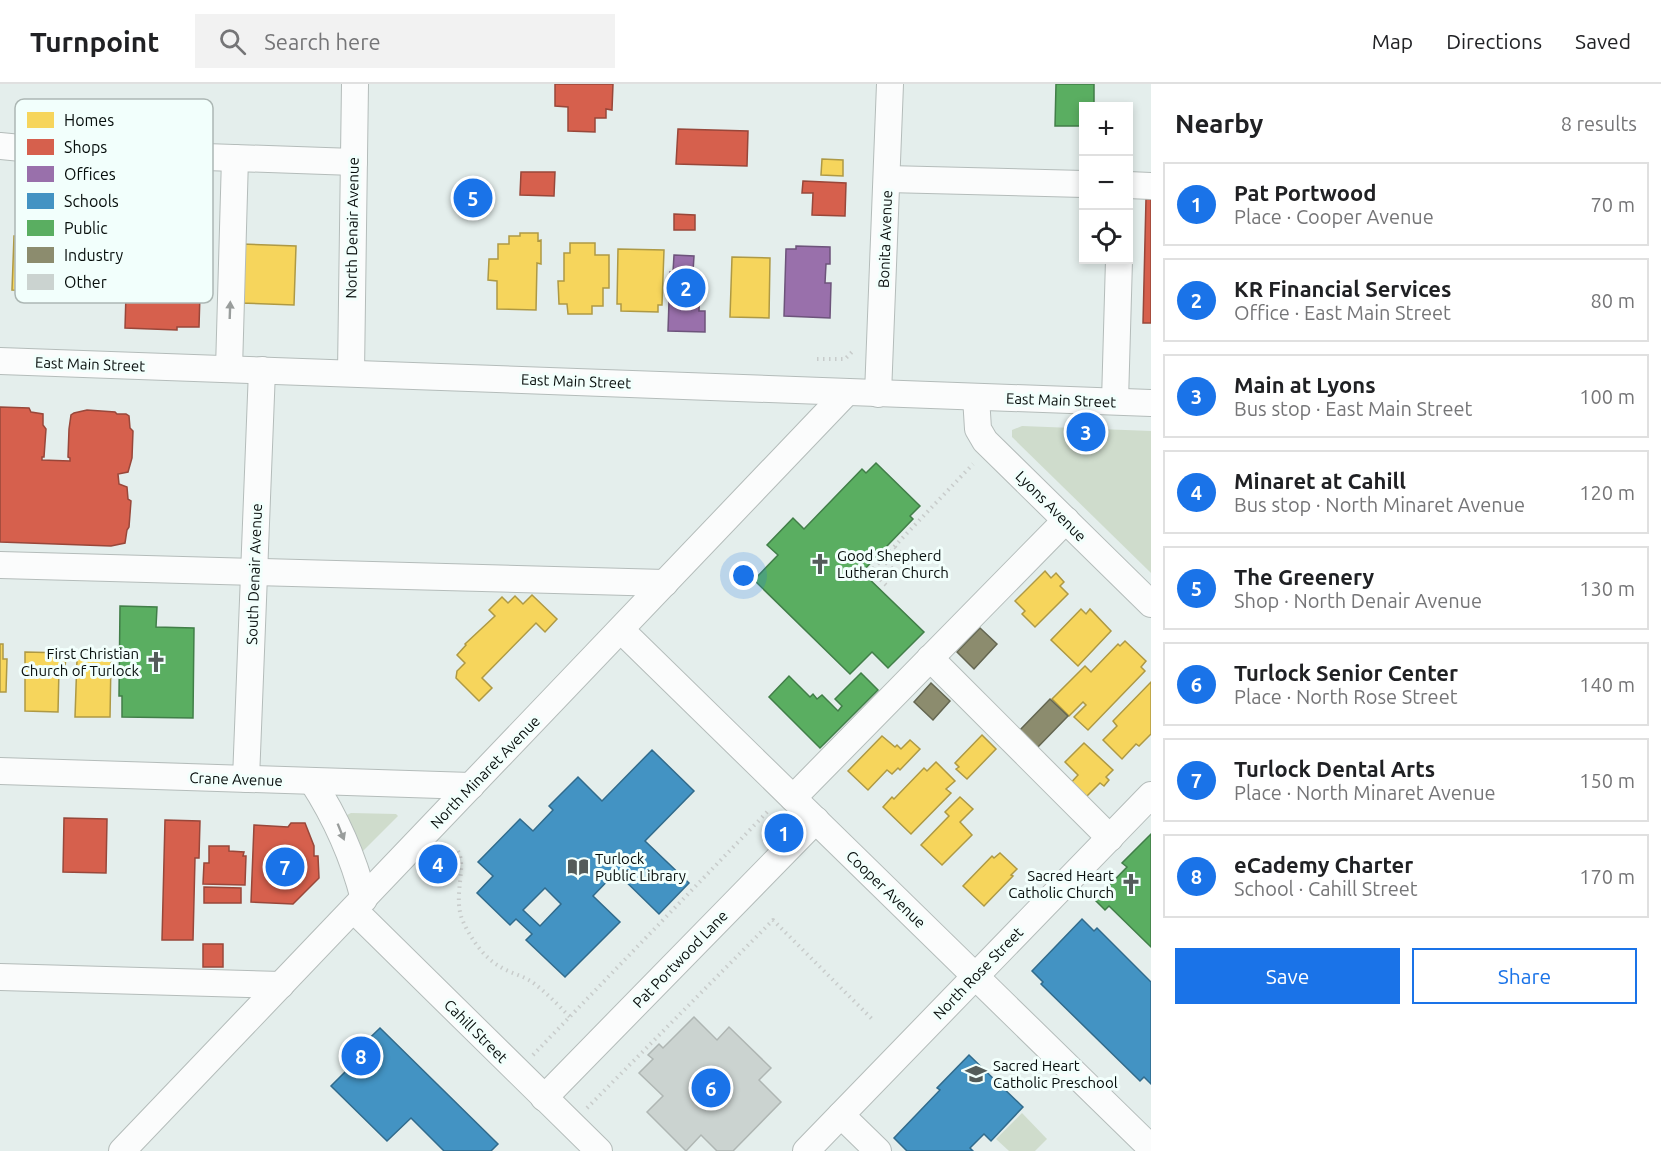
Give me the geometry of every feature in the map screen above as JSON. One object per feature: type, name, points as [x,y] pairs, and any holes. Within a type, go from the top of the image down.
[{"type":"street","name":"North Denair Avenue","points":[[351,372],[356,84]]},
{"type":"street","name":"Bonita Avenue","points":[[878,394],[890,84]]},
{"type":"street","points":[[0,146],[15,148]]},
{"type":"street","points":[[213,157],[354,162]]},
{"type":"street","points":[[229,369],[235,158]]},
{"type":"street","points":[[887,179],[1079,184]]},
{"type":"street","points":[[1133,185],[1151,186]]},
{"type":"street","points":[[1115,401],[1119,264]]},
{"type":"street","name":"East Main Street","points":[[0,361],[351,372],[1151,403]]},
{"type":"street","name":"South Denair Avenue","points":[[246,779],[262,370]]},
{"type":"street","name":"North Minaret Avenue","points":[[122,1151],[847,392]]},
{"type":"street","name":"Lyons Avenue","points":[[976,397],[977,424],[983,438],[1151,604]]},
{"type":"street","points":[[793,798],[1066,520]]},
{"type":"street","points":[[0,565],[665,583]]},
{"type":"street","name":"Cooper Avenue","points":[[621,630],[1151,1148]]},
{"type":"street","points":[[930,658],[1110,838]]},
{"type":"street","name":"Crane Avenue","points":[[0,771],[471,786]]},
{"type":"street","points":[[312,781],[336,821],[353,862],[359,905]]},
{"type":"street","name":"North Rose Street","points":[[806,1151],[1151,795]]},
{"type":"street","name":"Pat Portwood Lane","points":[[544,1098],[816,820]]},
{"type":"street","name":"Cahill Street","points":[[359,905],[544,1098],[599,1151]]},
{"type":"street","points":[[0,977],[281,985]]},
{"type":"street","points":[[841,1114],[878,1151]]},
{"type":"path","points":[[817,359],[845,360],[852,352]]},
{"type":"path","points":[[886,585],[871,571],[974,463]]},
{"type":"path","points":[[894,546],[910,562]]},
{"type":"path","points":[[882,559],[898,574]]},
{"type":"path","points":[[533,1055],[768,812]]},
{"type":"path","points":[[458,851],[462,862],[458,888],[459,908],[465,926],[476,944],[497,966],[533,983],[570,1017]]},
{"type":"path","points":[[587,1108],[773,920],[874,1021]]},
{"type":"green space","points":[[1022,426],[1151,431],[1151,573],[1012,437],[1012,430]]},
{"type":"green space","points":[[351,813],[396,814],[398,816],[362,852],[347,818],[347,815]]},
{"type":"green space","points":[[1022,1113],[1047,1139],[1035,1151],[1009,1151],[996,1139]]},
{"type":"building: Homes","points":[[822,159],[843,160],[843,176],[821,175]]},
{"type":"building: Homes","points":[[520,233],[538,233],[538,241],[541,240],[541,264],[537,263],[536,310],[497,309],[497,281],[488,280],[489,259],[498,259],[498,244],[509,244],[509,236],[520,236]]},
{"type":"building: Homes","points":[[15,236],[15,290],[12,290]]},
{"type":"building: Homes","points":[[570,243],[595,243],[595,255],[609,255],[609,288],[603,288],[603,306],[592,306],[592,314],[568,314],[567,304],[559,304],[558,281],[564,281],[564,253],[570,253]]},
{"type":"building: Homes","points":[[241,244],[296,246],[294,305],[240,303]]},
{"type":"building: Homes","points":[[618,249],[664,250],[662,305],[658,305],[658,312],[621,311],[621,304],[617,304]]},
{"type":"building: Homes","points":[[732,257],[770,258],[769,318],[730,317]]},
{"type":"building: Homes","points":[[1045,571],[1051,578],[1056,573],[1064,582],[1060,586],[1068,594],[1035,627],[1022,614],[1025,611],[1015,601]]},
{"type":"building: Homes","points":[[532,595],[557,619],[545,632],[536,623],[482,678],[492,688],[479,701],[456,678],[457,671],[465,663],[457,655],[465,644],[495,616],[489,610],[502,597],[508,603],[515,596],[523,604]]},
{"type":"building: Homes","points":[[1081,609],[1086,614],[1090,609],[1111,631],[1078,666],[1051,640]]},
{"type":"building: Homes","points":[[1125,641],[1146,661],[1141,667],[1145,671],[1088,730],[1074,717],[1086,705],[1083,702],[1069,716],[1052,699],[1085,666],[1091,672],[1118,644],[1120,646]]},
{"type":"building: Homes","points":[[0,644],[3,644],[3,659],[7,659],[6,692],[0,692]]},
{"type":"building: Homes","points":[[25,652],[66,653],[65,669],[59,669],[58,712],[25,711]]},
{"type":"building: Homes","points":[[77,659],[111,660],[110,717],[75,717]]},
{"type":"building: Homes","points":[[1151,682],[1151,734],[1139,746],[1136,744],[1122,759],[1103,740],[1117,726],[1113,721]]},
{"type":"building: Homes","points":[[982,735],[996,749],[967,779],[956,769],[959,767],[955,763]]},
{"type":"building: Homes","points":[[882,736],[895,747],[897,745],[901,749],[910,740],[920,749],[900,770],[898,768],[892,774],[887,770],[868,790],[848,771]]},
{"type":"building: Homes","points":[[1084,743],[1113,770],[1106,777],[1109,780],[1104,786],[1100,783],[1083,800],[1068,786],[1078,775],[1065,762]]},
{"type":"building: Homes","points":[[936,762],[955,781],[946,789],[951,793],[911,834],[883,807],[924,768],[927,771]]},
{"type":"building: Homes","points":[[960,797],[973,809],[960,822],[972,835],[942,865],[921,845],[949,816],[945,812]]},
{"type":"building: Homes","points":[[1000,853],[1017,869],[984,906],[963,886],[992,856],[994,858]]},
{"type":"building: Shops","points":[[555,84],[613,84],[612,110],[606,109],[606,118],[595,118],[595,132],[568,131],[568,107],[555,106]]},
{"type":"building: Shops","points":[[678,129],[748,131],[747,166],[676,164]]},
{"type":"building: Shops","points":[[521,172],[555,172],[554,196],[520,195]]},
{"type":"building: Shops","points":[[803,181],[846,183],[845,216],[812,215],[813,193],[802,193]]},
{"type":"building: Shops","points":[[1146,199],[1151,199],[1151,323],[1143,323]]},
{"type":"building: Shops","points":[[674,214],[695,215],[695,230],[674,230]]},
{"type":"building: Shops","points":[[126,303],[200,303],[199,327],[177,327],[177,330],[125,328]]},
{"type":"building: Shops","points":[[0,407],[29,408],[31,412],[43,414],[43,425],[46,429],[42,460],[70,461],[68,457],[69,429],[71,415],[74,413],[87,410],[115,412],[129,416],[130,428],[133,431],[132,458],[128,472],[118,474],[119,484],[127,487],[128,499],[131,501],[125,543],[111,546],[0,542]]},
{"type":"building: Shops","points":[[64,818],[107,819],[106,873],[63,872]]},
{"type":"building: Shops","points":[[165,820],[200,821],[199,858],[195,858],[193,940],[162,940]]},
{"type":"building: Shops","points":[[291,823],[305,823],[314,846],[314,856],[318,856],[319,878],[293,904],[251,902],[254,825],[288,827]]},
{"type":"building: Shops","points":[[209,846],[229,846],[229,851],[244,852],[243,856],[246,856],[245,885],[203,884],[204,863],[209,863]]},
{"type":"building: Shops","points":[[204,887],[241,888],[241,903],[204,903]]},
{"type":"building: Shops","points":[[203,944],[223,944],[223,967],[203,967]]},
{"type":"building: Offices","points":[[796,246],[830,247],[830,264],[826,264],[825,283],[831,283],[830,318],[784,316],[786,249],[796,249]]},
{"type":"building: Offices","points":[[674,255],[694,256],[693,272],[700,272],[699,311],[705,311],[705,332],[668,331],[670,272],[673,272]]},
{"type":"building: Schools","name":"Turlock Public Library","points":[[652,750],[694,791],[645,841],[689,883],[659,914],[616,872],[593,896],[620,922],[565,977],[526,940],[532,934],[516,919],[510,925],[477,893],[493,876],[478,862],[520,819],[533,831],[553,810],[549,806],[578,777],[602,801]],"holes":[[[545,888],[561,904],[540,926],[523,910]]]},
{"type":"building: Schools","points":[[1082,919],[1094,931],[1097,928],[1151,982],[1151,1084],[1144,1077],[1140,1081],[1041,984],[1043,982],[1032,971]]},
{"type":"building: Schools","points":[[380,1028],[498,1144],[491,1151],[444,1151],[411,1118],[387,1141],[331,1086],[353,1064],[348,1059]]},
{"type":"building: Schools","points":[[969,1055],[1023,1107],[991,1141],[984,1134],[970,1148],[973,1151],[907,1151],[894,1138],[940,1090],[937,1088]]},
{"type":"building: Public","points":[[1056,84],[1094,84],[1094,102],[1079,102],[1079,126],[1055,126]]},
{"type":"building: Public","name":"Good Shepherd Lutheran Church","points":[[876,463],[920,506],[910,516],[913,519],[862,572],[924,632],[888,668],[872,652],[850,674],[754,580],[778,555],[767,545],[793,518],[804,529],[862,469],[866,473]]},
{"type":"building: Public","name":"First Christian Church of Turlock","points":[[120,606],[157,607],[156,627],[194,628],[193,718],[122,717],[122,696],[119,696]]},
{"type":"building: Public","points":[[861,673],[878,690],[820,748],[769,697],[789,676],[810,697],[813,694],[817,699],[822,695],[838,711],[842,706],[835,699]]},
{"type":"building: Public","name":"Sacred Heart Catholic Church","points":[[1151,834],[1151,947],[1109,906],[1105,910],[1095,900],[1127,867],[1122,863]]},
{"type":"building: Industry","points":[[980,628],[997,644],[974,669],[957,652]]},
{"type":"building: Industry","points":[[931,683],[950,701],[933,720],[914,702]]},
{"type":"building: Industry","points":[[1050,699],[1068,716],[1036,749],[1018,732]]},
{"type":"building: Other","points":[[694,1017],[717,1040],[729,1027],[771,1068],[759,1080],[781,1102],[733,1151],[717,1151],[701,1135],[686,1151],[647,1112],[663,1096],[639,1073],[653,1059],[648,1055],[659,1044],[663,1048]]},
{"type":"place","name":"The Greenery","points":[[473,198]]},
{"type":"place","name":"KR Financial Services","points":[[686,288]]},
{"type":"place","name":"Main at Lyons","points":[[1086,432]]},
{"type":"place","name":"Good Shepherd Lutheran Church","points":[[820,564]]},
{"type":"place","name":"First Christian Church of Turlock","points":[[156,662]]},
{"type":"place","name":"Pat Portwood","points":[[784,833]]},
{"type":"place","name":"Minaret at Cahill","points":[[438,864]]},
{"type":"place","name":"Turlock Dental Arts","points":[[285,867]]},
{"type":"place","name":"Turlock Public Library","points":[[578,867]]},
{"type":"place","name":"Sacred Heart Catholic Church","points":[[1131,884]]},
{"type":"place","name":"eCademy Charter","points":[[361,1056]]},
{"type":"place","name":"Sacred Heart Catholic Preschool","points":[[976,1074]]},
{"type":"place","name":"Turlock Senior Center","points":[[711,1088]]}]
